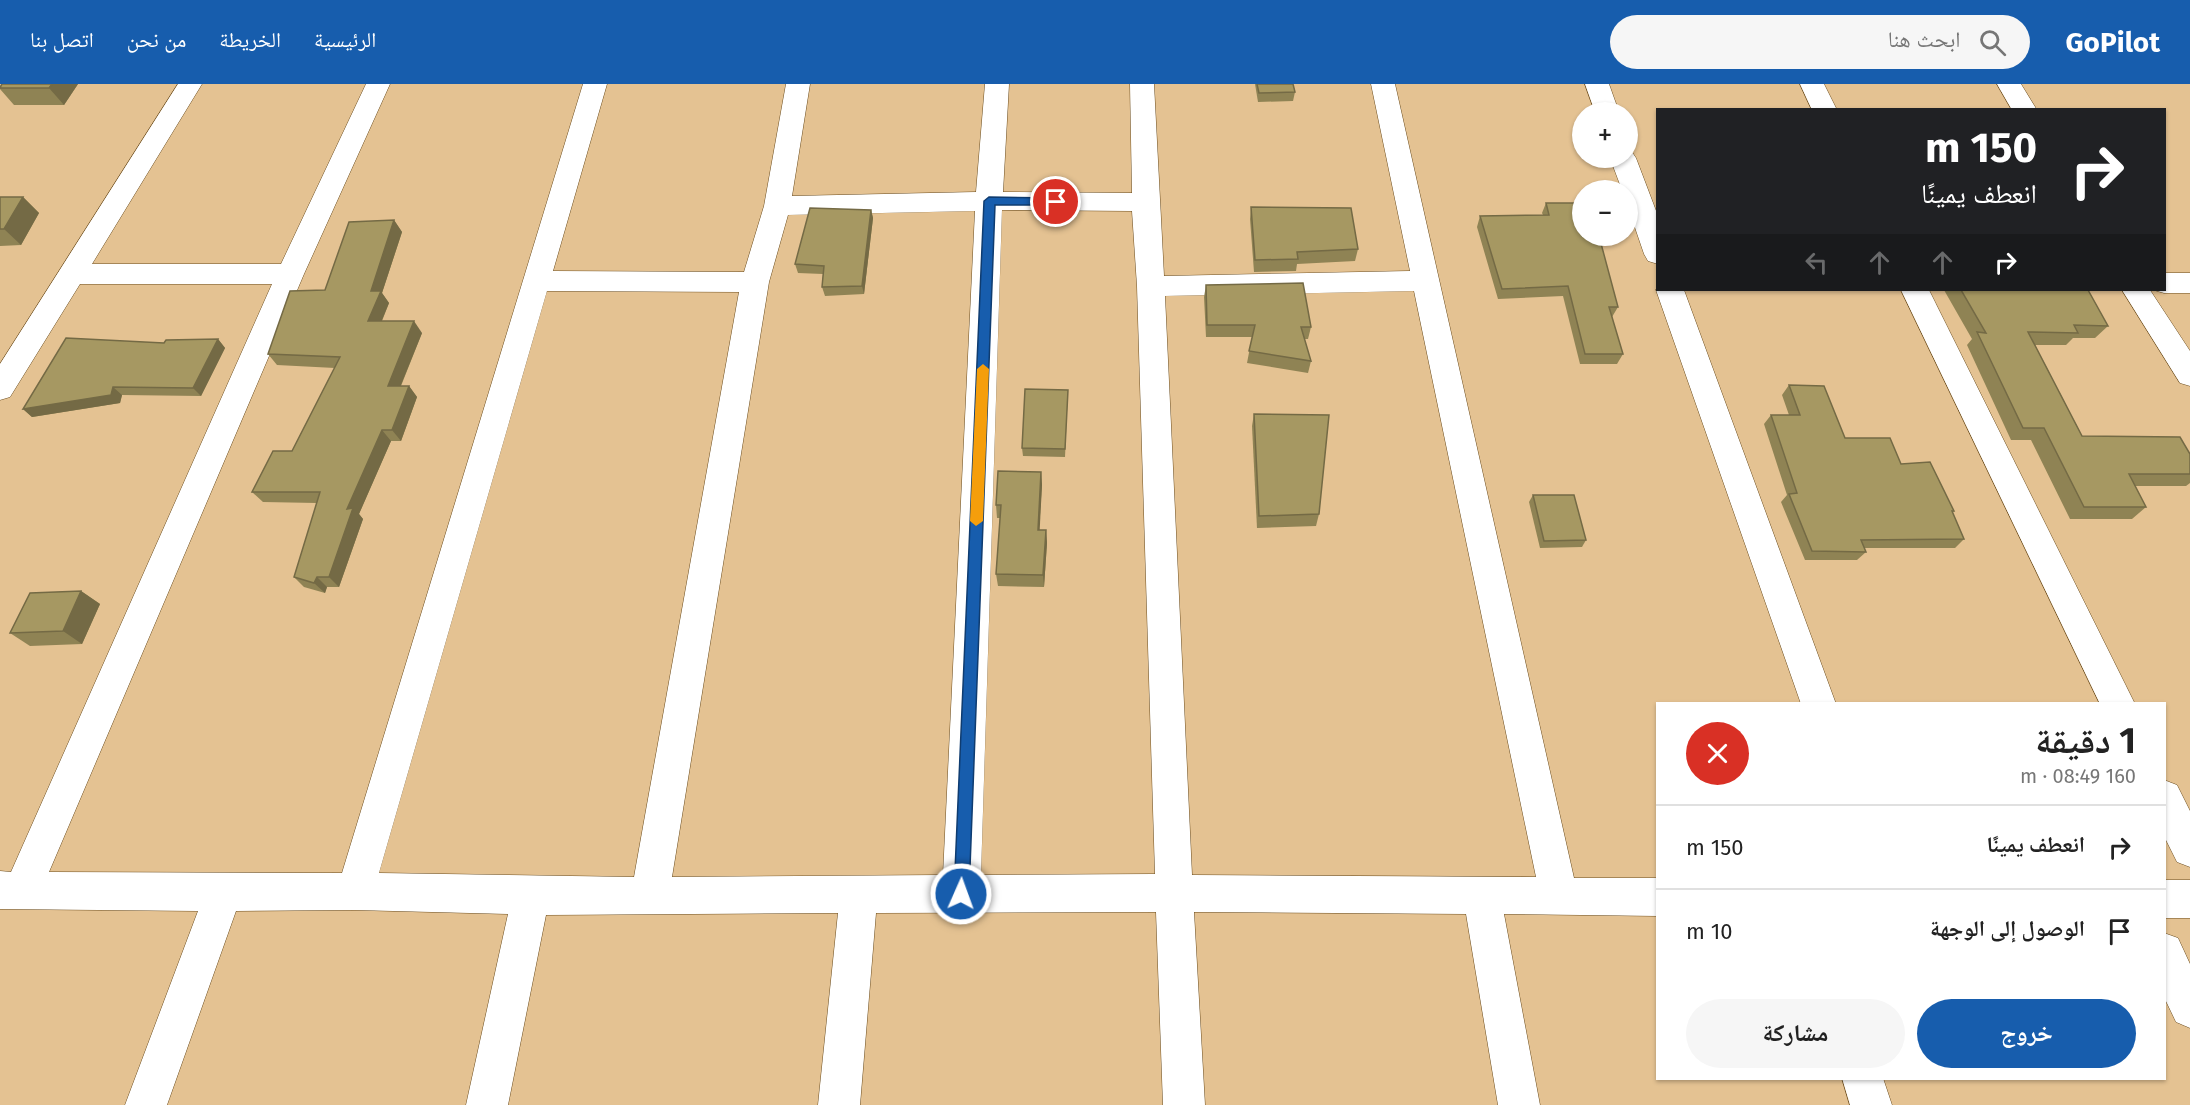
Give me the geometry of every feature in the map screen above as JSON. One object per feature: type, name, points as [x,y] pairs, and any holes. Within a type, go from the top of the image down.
[{"type":"street","points":[[0,389],[190,84]]},
{"type":"street","points":[[378,84],[11,890],[224,893],[355,891],[531,896],[1173,893],[1656,897]]},
{"type":"street","points":[[355,891],[595,84]]},
{"type":"street","points":[[650,894],[755,282],[777,206],[798,84]]},
{"type":"street","points":[[961,894],[989,201],[997,84]]},
{"type":"street","points":[[1142,84],[1173,893],[1184,1105]]},
{"type":"street","points":[[1383,84],[1559,896]]},
{"type":"street","points":[[1597,84],[1603,102]]},
{"type":"street","points":[[1812,84],[1824,108]]},
{"type":"street","points":[[2009,84],[2024,108]]},
{"type":"street","points":[[1627,168],[1656,249]]},
{"type":"street","points":[[777,206],[989,201],[1145,202]]},
{"type":"street","points":[[71,274],[290,274]]},
{"type":"street","points":[[535,281],[755,282]]},
{"type":"street","points":[[1151,286],[1427,281]]},
{"type":"street","points":[[2166,283],[2190,284]]},
{"type":"street","points":[[1670,291],[1818,702]]},
{"type":"street","points":[[1915,291],[2117,702]]},
{"type":"street","points":[[2137,291],[2190,375]]},
{"type":"street","points":[[2166,801],[2190,849]]},
{"type":"street","points":[[146,1105],[224,893]]},
{"type":"street","points":[[839,1105],[859,894]]},
{"type":"street","points":[[1481,894],[1519,1105]]},
{"type":"street","points":[[487,1105],[531,896]]},
{"type":"street","points":[[2166,898],[2190,899]]},
{"type":"street","points":[[2166,956],[2190,1008]]},
{"type":"street","points":[[1863,1080],[1871,1105]]},
{"type":"building","points":[[2,84],[52,84],[49,88],[0,88]]},
{"type":"building","points":[[1257,84],[1293,84],[1295,92],[1259,93]]},
{"type":"building","points":[[0,197],[23,197],[4,229],[0,229]]},
{"type":"building","points":[[1546,203],[1572,203],[1572,246],[1602,246],[1618,307],[1609,307],[1623,354],[1585,354],[1568,286],[1502,289],[1480,216],[1549,215]]},
{"type":"building","points":[[1251,207],[1351,208],[1358,249],[1297,252],[1298,259],[1255,260]]},
{"type":"building","points":[[810,208],[871,210],[862,286],[822,287],[824,266],[795,264]]},
{"type":"building","points":[[394,220],[371,291],[381,291],[368,321],[414,321],[388,386],[409,386],[392,430],[382,430],[347,509],[353,508],[329,577],[317,577],[314,583],[294,577],[320,492],[252,492],[273,451],[292,451],[340,357],[268,354],[290,291],[325,290],[349,222]]},
{"type":"building","points":[[1303,283],[1311,327],[1301,327],[1311,361],[1249,351],[1255,325],[1207,325],[1206,285]]},
{"type":"building","points":[[1962,291],[2089,291],[2108,326],[2074,325],[2078,333],[2028,332],[2082,436],[2180,437],[2190,454],[2190,474],[2129,474],[2146,507],[2084,507],[2044,428],[2023,428],[1977,332],[1986,333]]},
{"type":"building","points":[[66,338],[164,343],[166,340],[218,339],[193,388],[113,387],[111,395],[23,409]]},
{"type":"building","points":[[1789,385],[1824,386],[1845,438],[1890,438],[1901,464],[1930,462],[1954,511],[1952,511],[1964,539],[1861,540],[1866,552],[1812,551],[1789,494],[1797,493],[1771,415],[1800,415]]},
{"type":"building","points":[[1025,389],[1068,390],[1065,449],[1022,448]]},
{"type":"building","points":[[1254,414],[1329,415],[1319,514],[1259,516]]},
{"type":"building","points":[[998,471],[1041,472],[1038,530],[1046,530],[1043,575],[996,574],[1001,505],[996,505]]},
{"type":"building","points":[[1533,495],[1574,495],[1586,540],[1544,541]]},
{"type":"building","points":[[81,591],[63,631],[10,633],[30,593]]},
{"type":"slow traffic","points":[[976,521],[983,369]]},
{"type":"route","points":[[961,894],[989,201],[1056,202]]}]
